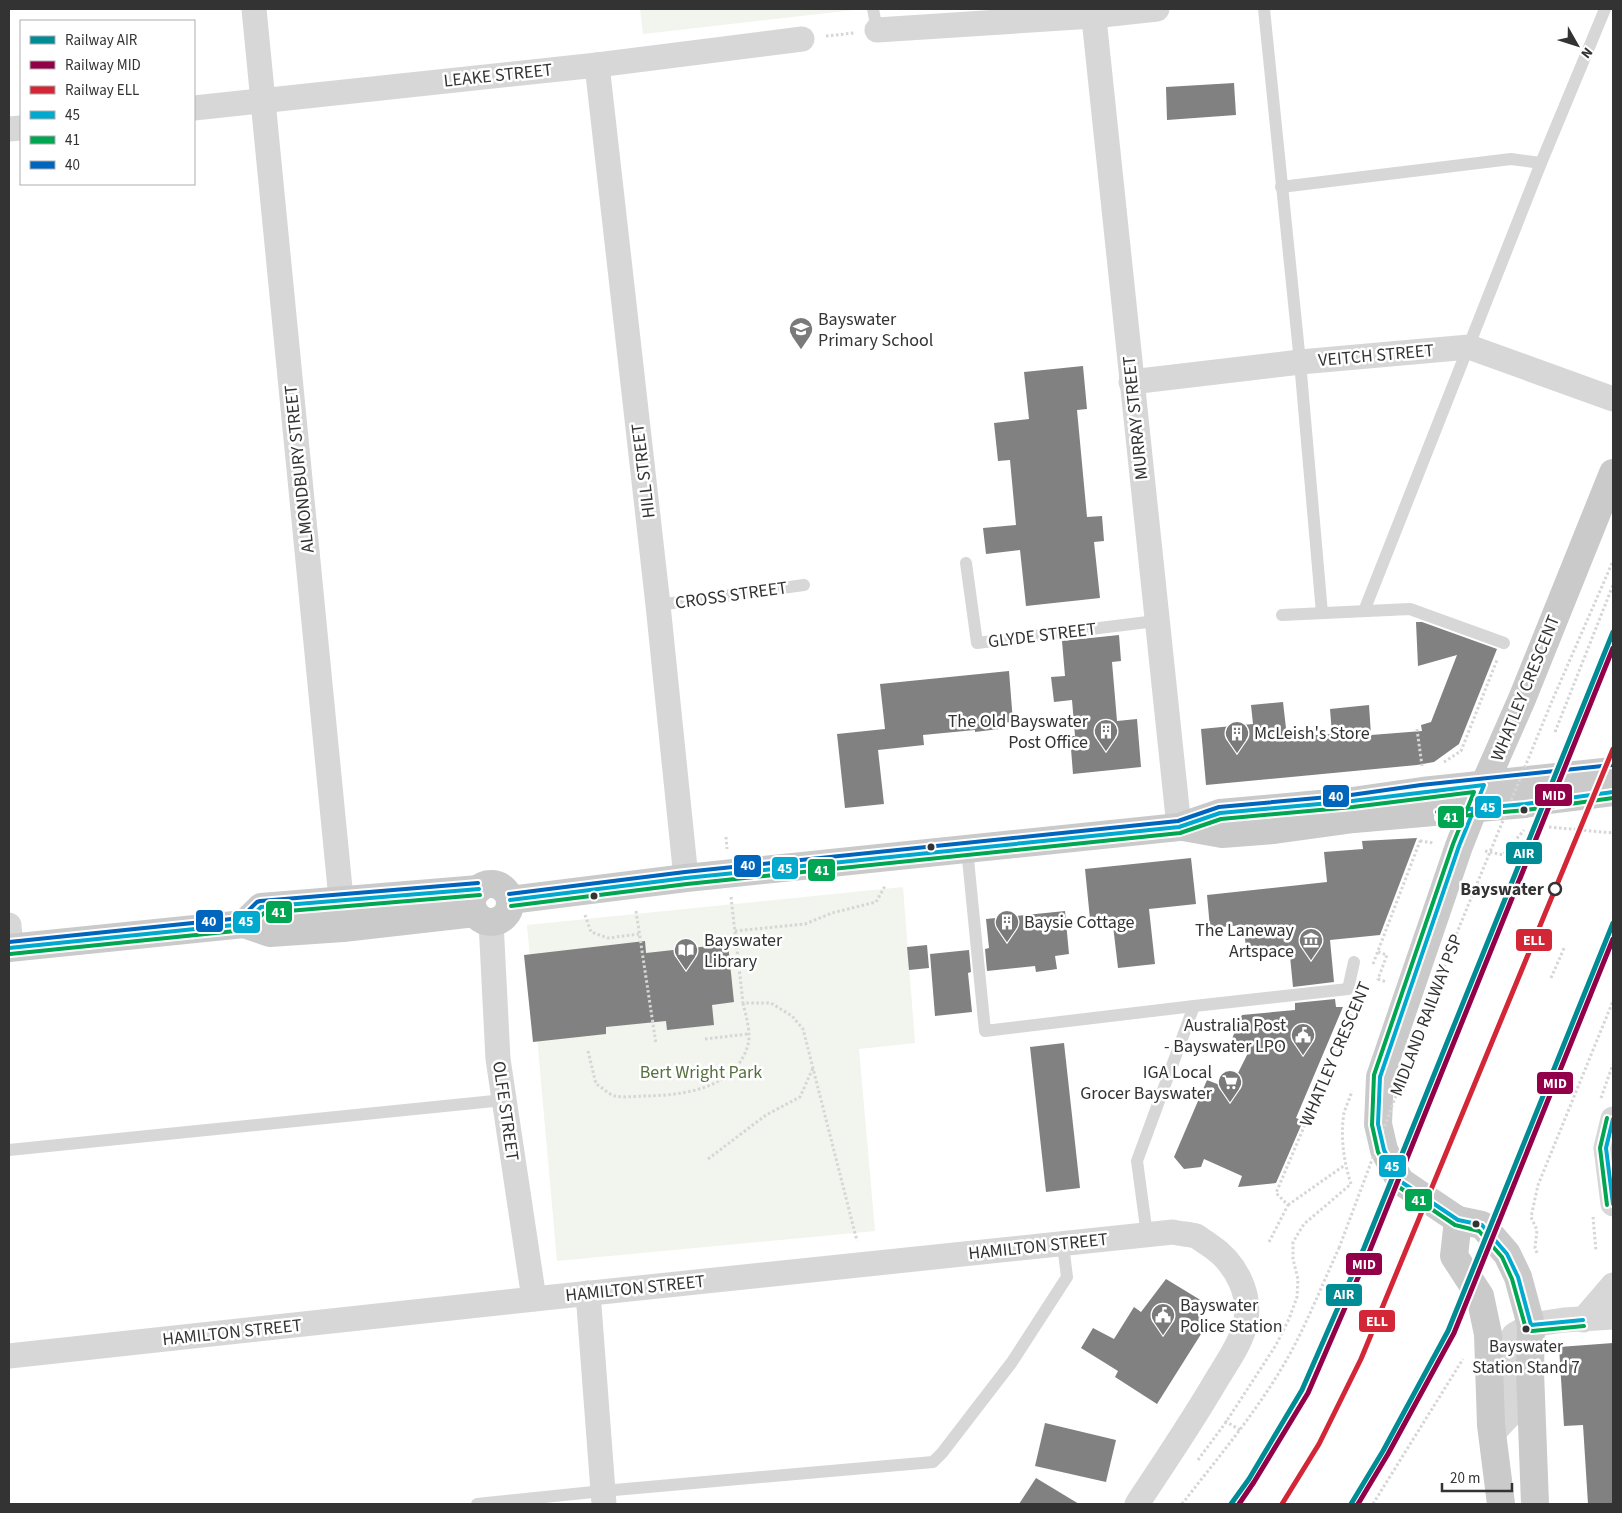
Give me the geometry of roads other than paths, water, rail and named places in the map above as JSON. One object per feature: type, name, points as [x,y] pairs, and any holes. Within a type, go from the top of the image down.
[{"type":"main road","name":"WHATLEY CRESCENT","points":[[1535,1504],[1530,1371],[1531,1325],[1518,1277],[1507,1254],[1482,1225],[1458,1220],[1400,1181],[1384,1150],[1378,1124],[1380,1077],[1479,796],[1522,699],[1613,473]]},
{"type":"main road","points":[[1179,827],[1222,834],[1274,830],[1354,819],[1613,771]]},
{"type":"main road","points":[[482,908],[489,884],[495,884],[505,890],[510,900],[728,873],[1179,827],[1220,813],[1352,801],[1422,782],[1479,796],[1525,804],[1613,792]]},
{"type":"main road","points":[[244,924],[261,907],[342,902],[482,908]]},
{"type":"main road","points":[[9,940],[244,924],[270,933],[344,928],[482,908]]},
{"type":"main road","points":[[1458,1220],[1454,1256],[1480,1296],[1488,1334],[1492,1434],[1501,1504]]},
{"type":"street","name":"ALMONDBURY STREET","points":[[254,9],[344,928]]},
{"type":"street","points":[[875,20],[1157,9]]},
{"type":"street","name":"MURRAY STREET","points":[[1093,12],[1179,827]]},
{"type":"street","name":"LEAKE STREET","points":[[195,108],[596,65],[802,39]]},
{"type":"street","name":"HILL STREET","points":[[596,65],[658,605],[686,878]]},
{"type":"street","name":"VEITCH STREET","points":[[1131,382],[1300,362],[1469,346],[1613,399]]},
{"type":"street","name":"OLFE STREET","points":[[482,908],[498,1059],[534,1299]]},
{"type":"street","points":[[1613,1119],[1606,1148],[1613,1204]]},
{"type":"street","name":"HAMILTON STREET","points":[[9,1356],[1173,1232],[1196,1236],[1219,1251],[1235,1268],[1246,1296],[1244,1328],[1236,1348],[1202,1406],[1138,1504]]},
{"type":"street","points":[[1584,1320],[1613,1285]]},
{"type":"street","points":[[588,1293],[604,1498]]},
{"type":"street","points":[[1492,1434],[1509,1416],[1508,1351],[1514,1335],[1531,1325],[1613,1317]]},
{"type":"lane","points":[[1264,9],[1300,362],[1322,613]]},
{"type":"lane","points":[[1364,611],[1604,9]]},
{"type":"lane","points":[[1281,187],[1511,159],[1541,163]]},
{"type":"lane","name":"GLYDE STREET","points":[[966,563],[977,643],[1156,621]]},
{"type":"lane","name":"CROSS STREET","points":[[658,605],[804,586]]},
{"type":"lane","points":[[1282,615],[1410,609],[1504,643]]},
{"type":"lane","points":[[967,849],[985,1031],[1348,989],[1354,962]]},
{"type":"lane","points":[[1146,1235],[1137,1161],[1194,1006]]},
{"type":"lane","points":[[9,1150],[504,1100]]},
{"type":"lane","points":[[477,1504],[604,1498],[933,1462],[1012,1362],[1066,1277],[1063,1245]]},
{"type":"rail line","name":"AIR","points":[[1231,1504],[1249,1479],[1302,1390],[1364,1248],[1613,632]]},
{"type":"rail line","name":"MID","points":[[1239,1504],[1308,1393],[1370,1250],[1613,648]]},
{"type":"rail line","name":"ELL","points":[[1282,1504],[1319,1444],[1361,1359],[1613,749]]},
{"type":"rail line","name":"AIR","points":[[1351,1504],[1383,1451],[1448,1331],[1613,923]]},
{"type":"rail line","name":"MID","points":[[1358,1504],[1388,1454],[1454,1333],[1613,939]]},
{"type":"place","name":"Bayswater Primary School","points":[[801,350]]},
{"type":"place","name":"The Old Bayswater Post Office","points":[[1106,752]]},
{"type":"place","name":"McLeish's Store","points":[[1237,754]]},
{"type":"place","name":"Bayswater","points":[[1555,889]]},
{"type":"place","name":"Baysie Cottage","points":[[1007,943]]},
{"type":"place","name":"The Laneway Artspace","points":[[1311,961]]},
{"type":"place","name":"Bayswater Library","points":[[686,971]]},
{"type":"place","name":"Australia Post - Bayswater LPO","points":[[1303,1056]]},
{"type":"place","name":"IGA Local Grocer Bayswater","points":[[1230,1103]]},
{"type":"place","name":"Bayswater Station Stand 7","points":[[1526,1329]]},
{"type":"place","name":"Bayswater Police Station","points":[[1163,1336]]},
{"type":"park label","name":"Bert Wright Park","points":[[701,1072]]}]
